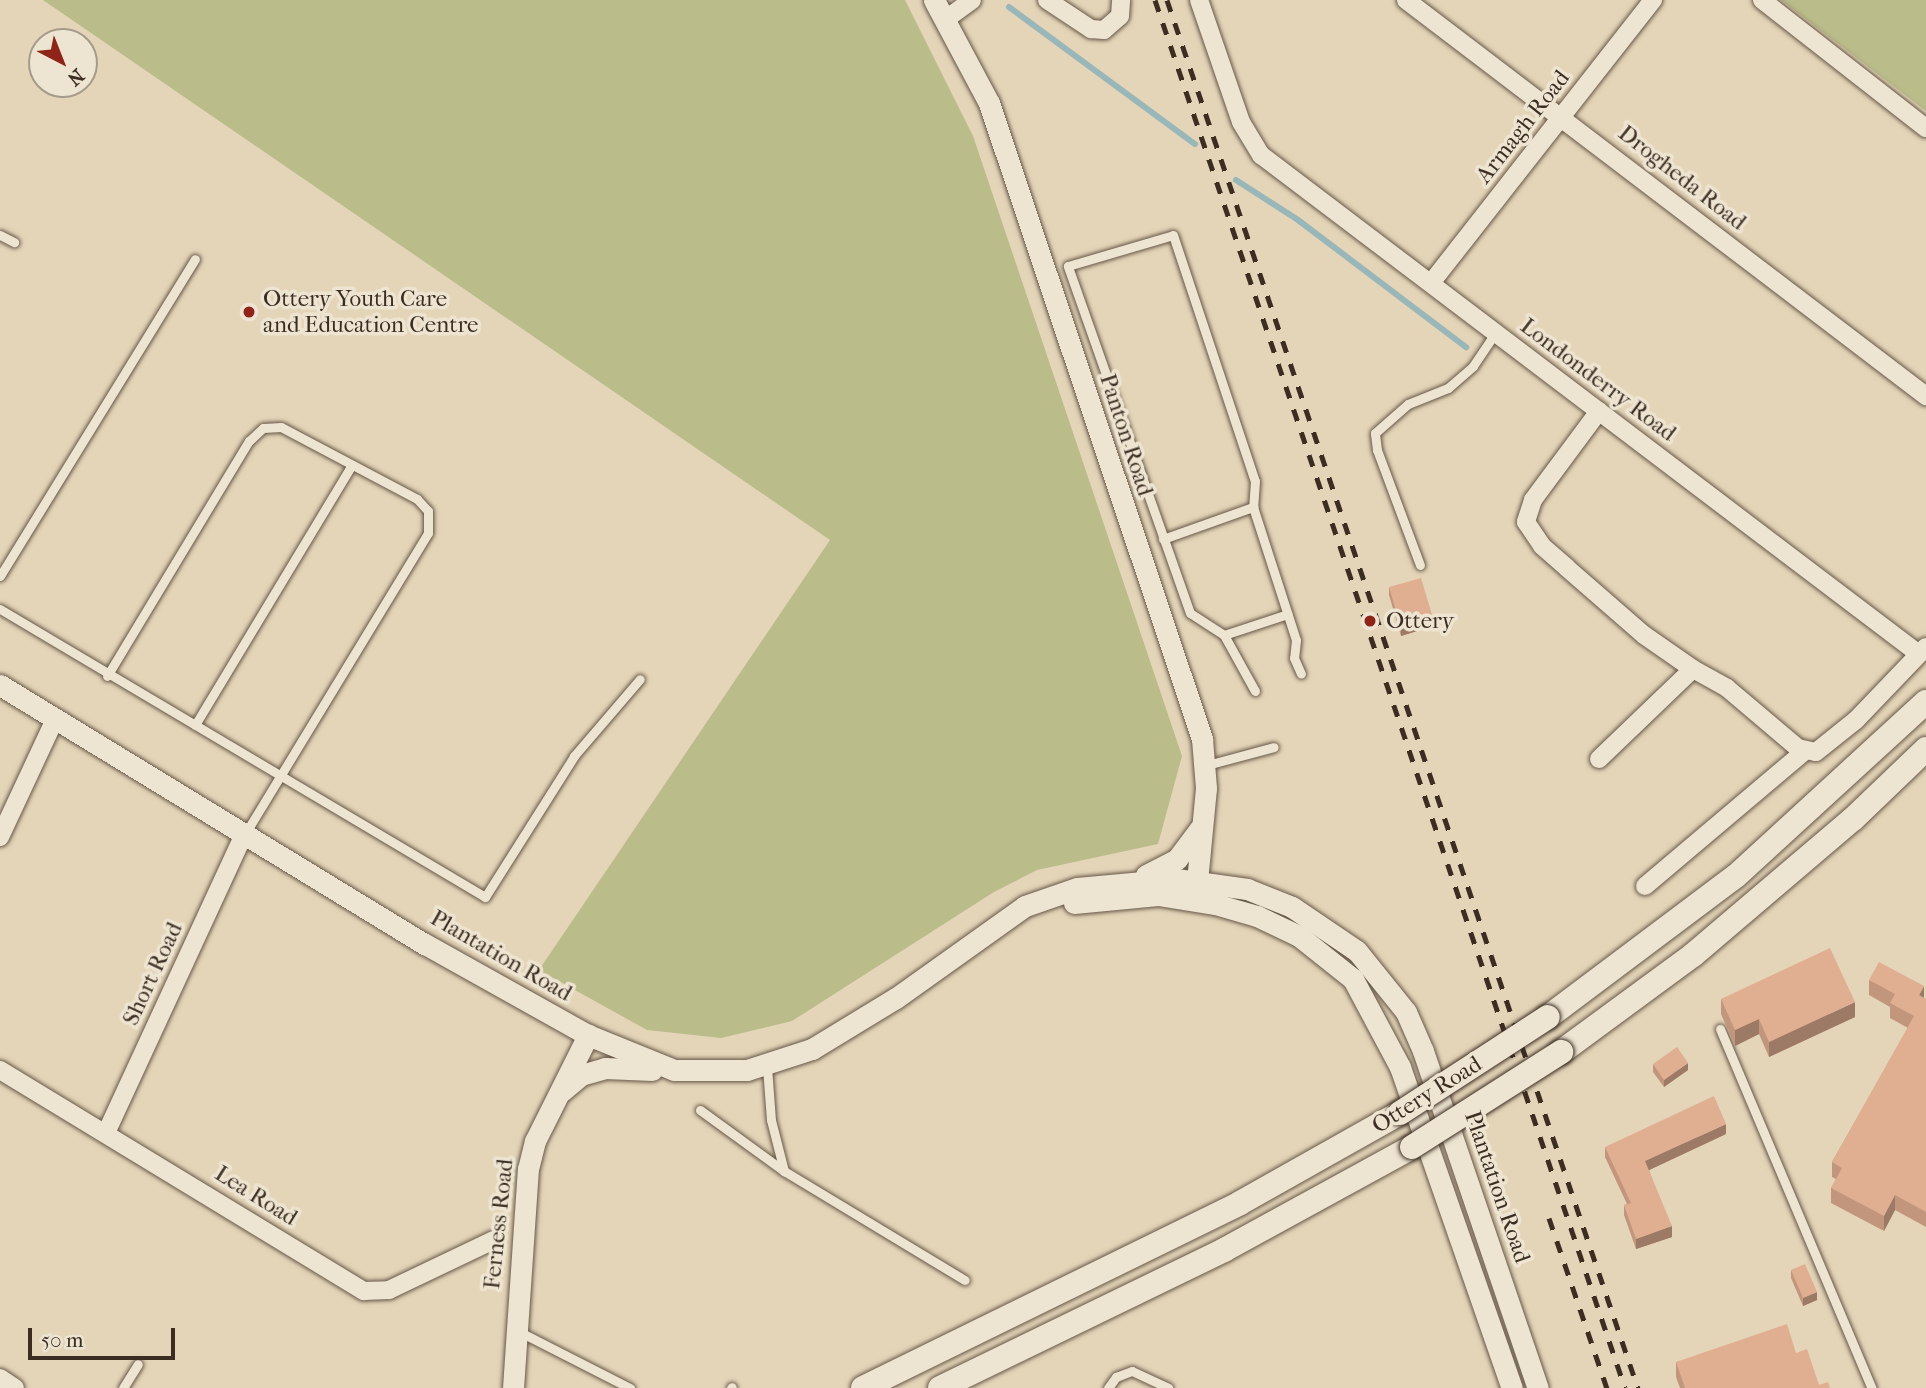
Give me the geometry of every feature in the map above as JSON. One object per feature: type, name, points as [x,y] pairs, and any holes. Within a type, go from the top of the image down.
[{"type":"main road","name":"Ottery Road","points":[[863,1388],[1240,1203],[1401,1112],[1548,1017],[1736,876],[1926,702]]},
{"type":"main road","name":"Ottery Road","points":[[940,1388],[1236,1244],[1412,1147],[1561,1052],[1723,931],[1853,820],[1926,749]]},
{"type":"street","name":"Panton Road","points":[[934,0],[989,103],[1207,765],[1193,890]]},
{"type":"street","points":[[946,19],[972,0]]},
{"type":"street","points":[[1047,0],[1091,29],[1104,30],[1121,8]]},
{"type":"street","name":"Londonderry Road","points":[[1199,0],[1251,142],[1278,168],[1599,411],[1922,650]]},
{"type":"street","name":"Drogheda Road","points":[[1406,0],[1926,396]]},
{"type":"street","name":"Armagh Road","points":[[1431,283],[1653,0]]},
{"type":"street","points":[[1762,0],[1926,128]]},
{"type":"street","points":[[1599,411],[1533,500],[1528,527],[1542,546],[1625,618],[1693,669],[1727,688],[1805,751]]},
{"type":"street","points":[[1645,886],[1805,751],[1825,747],[1922,650]]},
{"type":"street","points":[[1599,759],[1693,669]]},
{"type":"street","name":"Plantation Road","points":[[0,685],[244,835],[588,1035],[674,1070],[722,1073],[767,1067],[831,1040],[996,930],[1025,906],[1047,897],[1130,880],[1193,890],[1257,916],[1299,936],[1353,979],[1400,1067],[1506,1386]]},
{"type":"street","points":[[0,837],[55,719]]},
{"type":"street","points":[[1130,880],[1177,859],[1201,827]]},
{"type":"street","name":"Short Road","points":[[106,1133],[244,835]]},
{"type":"street","name":"Plantation Road","points":[[996,930],[1078,901],[1193,890],[1247,889],[1292,907],[1357,951],[1391,988],[1423,1051],[1536,1382]]},
{"type":"street","name":"Ferness Road","points":[[513,1388],[527,1169],[556,1098],[588,1035]]},
{"type":"street","points":[[556,1098],[573,1080],[605,1068],[674,1070]]},
{"type":"street","name":"Lea Road","points":[[0,1070],[365,1291],[389,1290],[494,1240]]},
{"type":"street","points":[[0,1378],[15,1388]]},
{"type":"street","points":[[1506,1386],[1536,1382]]},
{"type":"lane","points":[[0,235],[14,242]]},
{"type":"lane","points":[[1255,691],[1224,635],[1189,612],[1068,266],[1173,235],[1255,481],[1253,507],[1288,614],[1301,674]]},
{"type":"lane","points":[[0,576],[195,259]]},
{"type":"lane","points":[[1420,565],[1377,450],[1375,433],[1408,404],[1448,388],[1473,366],[1495,333]]},
{"type":"lane","points":[[107,676],[254,434],[270,426],[281,427],[417,499],[428,510],[428,533],[244,835]]},
{"type":"lane","points":[[195,725],[352,465]]},
{"type":"lane","points":[[1163,539],[1253,507]]},
{"type":"lane","points":[[0,609],[107,676],[195,725],[279,778],[485,897],[574,756],[640,679]]},
{"type":"lane","points":[[1224,635],[1288,614]]},
{"type":"lane","points":[[1207,765],[1274,747]]},
{"type":"lane","points":[[1720,1029],[1872,1388]]},
{"type":"lane","points":[[767,1067],[771,1120],[783,1171]]},
{"type":"lane","points":[[700,1110],[783,1171],[965,1280]]},
{"type":"lane","points":[[516,1330],[630,1388]]},
{"type":"lane","points":[[123,1388],[138,1364]]},
{"type":"lane","points":[[1108,1388],[1116,1377],[1132,1371],[1168,1388]]},
{"type":"green space","points":[[43,0],[905,0],[973,136],[1182,756],[1158,844],[1037,870],[994,892],[792,1021],[721,1038],[647,1030],[539,970],[830,540],[98,38],[98,28],[84,28]]},
{"type":"green space","points":[[1781,0],[1926,0],[1926,111]]},
{"type":"building","points":[[1421,578],[1433,618],[1401,628],[1389,587]]},
{"type":"building","points":[[1830,948],[1855,1002],[1769,1042],[1759,1019],[1735,1030],[1721,999]]},
{"type":"building","points":[[1879,962],[1924,986],[1919,995],[1926,999],[1926,1212],[1895,1195],[1884,1216],[1831,1188],[1842,1168],[1832,1162],[1914,1016],[1890,1003],[1895,994],[1869,980]]},
{"type":"building","points":[[1677,1047],[1688,1063],[1664,1080],[1653,1064]]},
{"type":"building","points":[[1714,1096],[1726,1124],[1645,1161],[1672,1226],[1636,1239],[1624,1205],[1631,1203],[1605,1147]]},
{"type":"building","points":[[1805,1264],[1817,1292],[1803,1298],[1791,1270]]},
{"type":"building","points":[[1787,1324],[1796,1353],[1807,1349],[1819,1385],[1828,1382],[1830,1388],[1685,1388],[1676,1362]]},
{"type":"waterway","points":[[1009,7],[1195,144]]},
{"type":"waterway","points":[[1236,180],[1298,220],[1466,347]]},
{"type":"railway","points":[[1155,0],[1625,1388]]},
{"type":"railway","points":[[1167,0],[1638,1388]]},
{"type":"railway","points":[[1549,1218],[1607,1388]]},
{"type":"place","name":"Ottery Youth Care and Education Centre","points":[[249,312]]},
{"type":"place","name":"Ottery","points":[[1370,621]]}]
